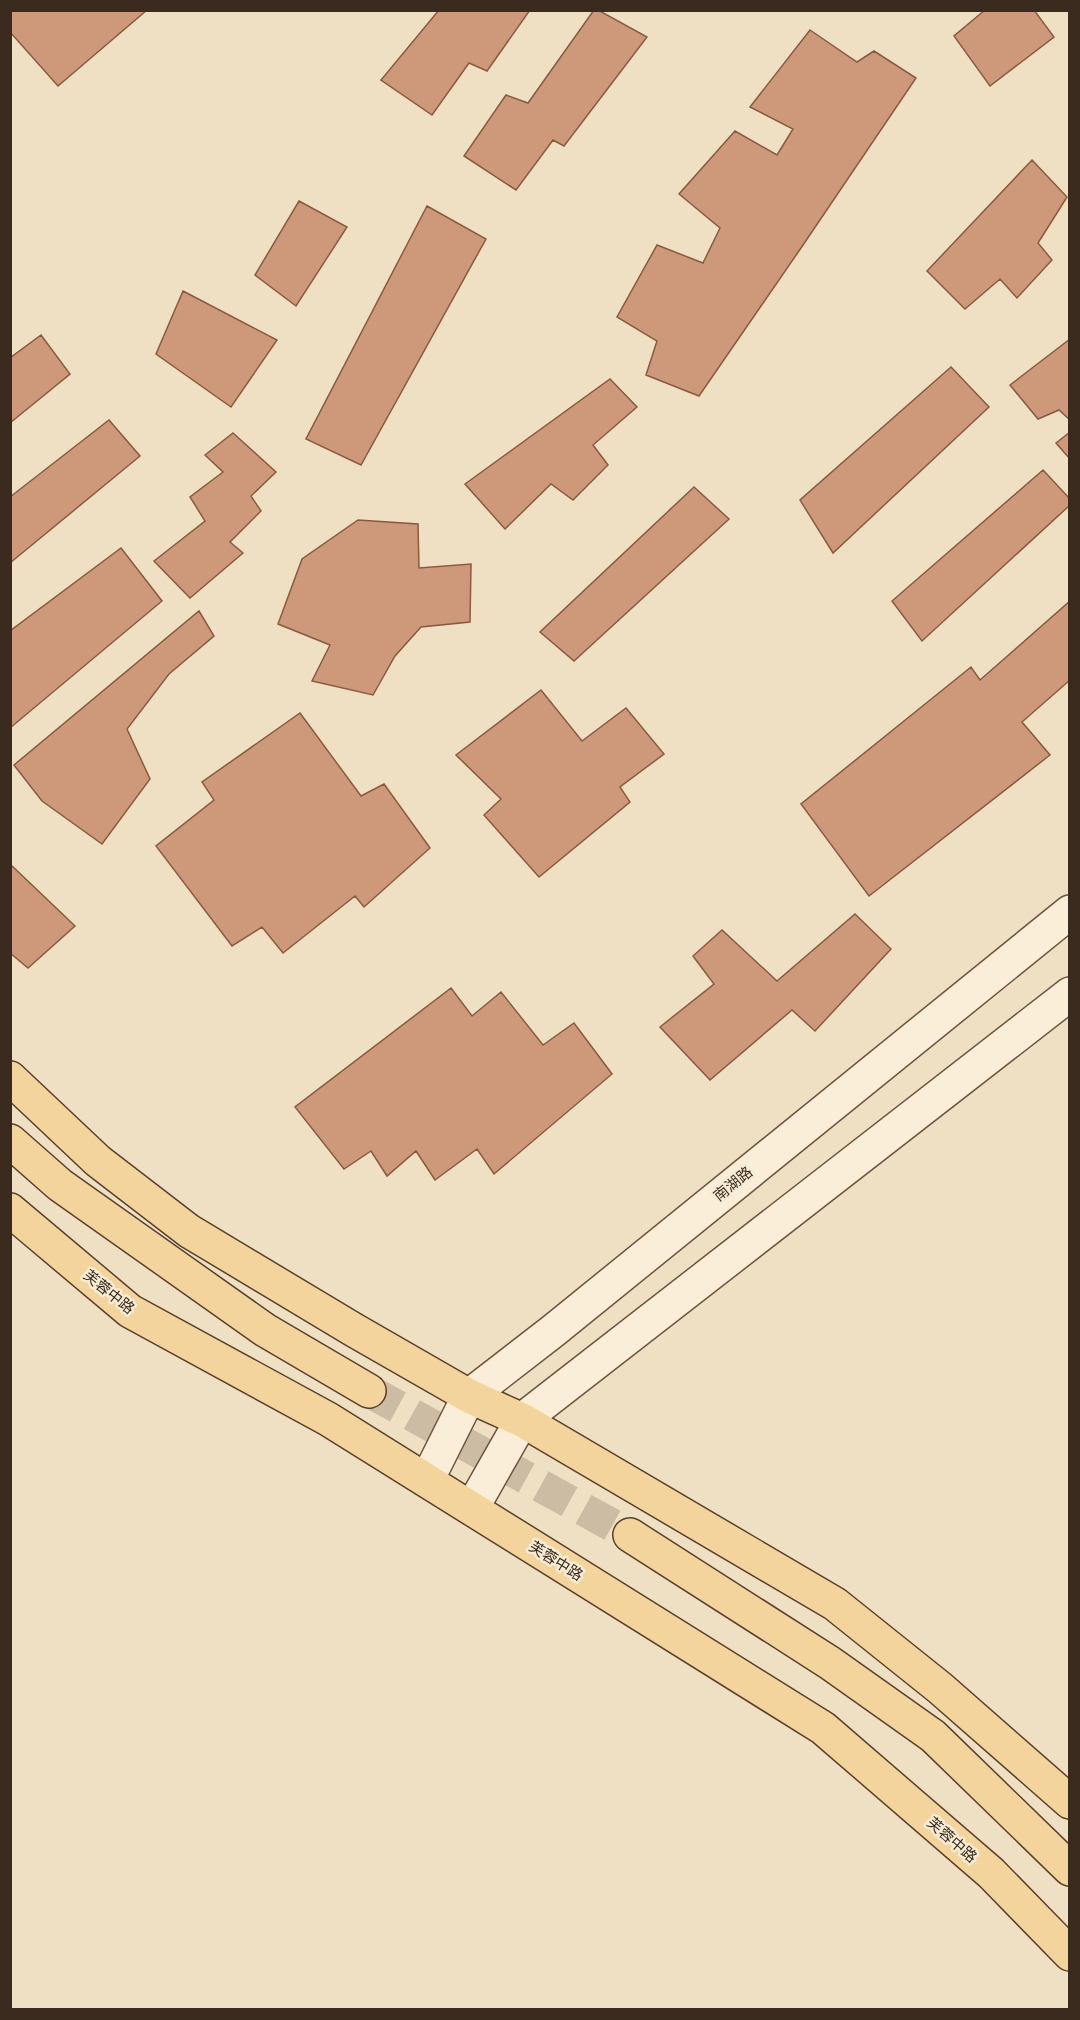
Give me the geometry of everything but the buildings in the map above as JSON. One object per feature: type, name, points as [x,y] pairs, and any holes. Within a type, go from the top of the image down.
[{"type":"main road","name":"南湖路","points":[[427,1480],[468,1396],[553,1331],[1070,912]]},
{"type":"main road","points":[[472,1508],[522,1420],[1070,994]]},
{"type":"main road","points":[[10,1078],[98,1161],[189,1231],[468,1396],[522,1420],[834,1604],[940,1688],[1070,1802]]},
{"type":"main road","points":[[10,1141],[60,1185],[265,1330],[369,1390]]},
{"type":"main road","name":"芙蓉中路","points":[[10,1210],[129,1311],[328,1419],[823,1728],[991,1873],[1070,1954]]},
{"type":"main road","points":[[630,1534],[820,1656],[933,1736],[1070,1869]]},
{"type":"tunnel","points":[[369,1391],[630,1535]]}]
